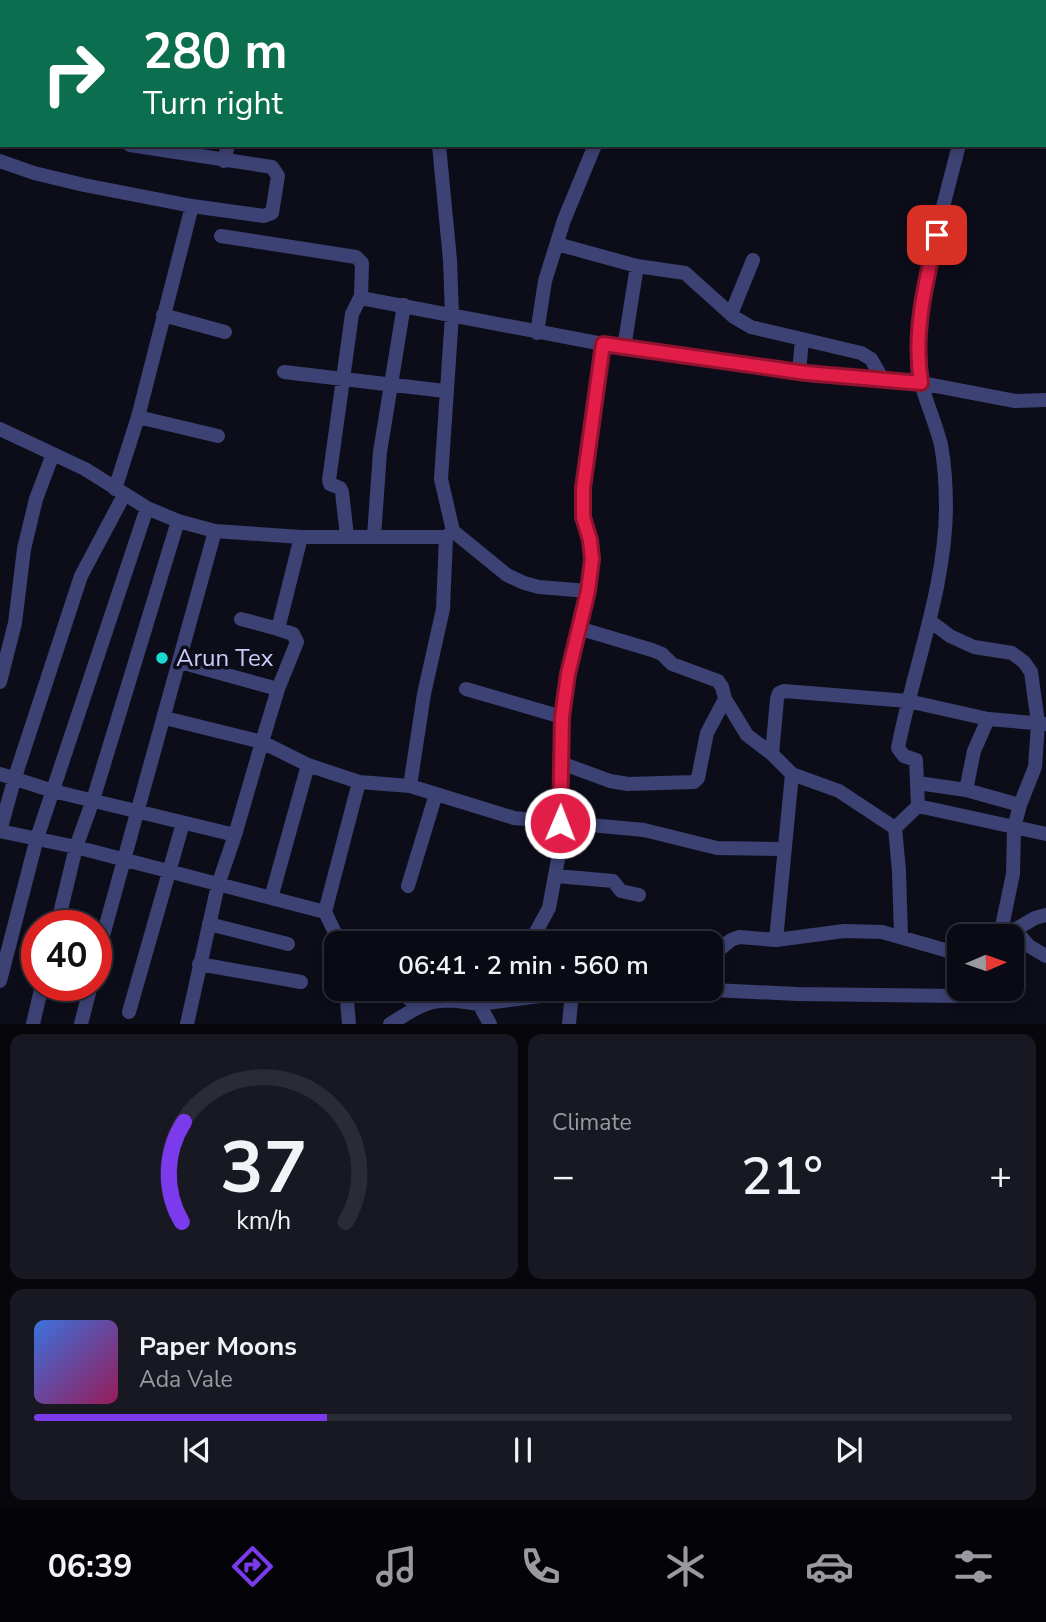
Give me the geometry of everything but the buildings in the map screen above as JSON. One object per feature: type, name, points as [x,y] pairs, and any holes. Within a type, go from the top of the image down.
[{"type":"street","points":[[0,161],[34,173],[192,206],[264,216],[272,213],[278,176],[272,167],[142,147]]},
{"type":"street","points":[[224,161],[228,147]]},
{"type":"street","points":[[410,786],[424,694],[443,609],[449,534],[441,479],[452,315],[449,236],[439,147]]},
{"type":"street","points":[[537,332],[545,281],[594,147]]},
{"type":"street","points":[[895,828],[918,806],[916,760],[904,756],[898,748],[930,621],[942,548],[946,498],[941,445],[921,383],[917,360],[918,340],[924,290],[959,147]]},
{"type":"street","points":[[192,206],[120,492],[81,576],[7,775],[0,831],[76,847],[325,912]]},
{"type":"street","points":[[221,236],[356,257],[362,263],[361,296],[352,314],[329,480],[330,484],[340,488],[342,492],[347,537]]},
{"type":"street","points":[[557,244],[637,266],[685,273],[731,314],[751,327],[861,353],[871,359],[883,380]]},
{"type":"street","points":[[731,314],[753,260]]},
{"type":"street","points":[[624,348],[637,266]]},
{"type":"street","points":[[361,296],[624,348],[799,372],[921,383],[1015,401],[1046,400]]},
{"type":"street","points":[[374,536],[380,452],[404,305]]},
{"type":"street","points":[[163,315],[225,332]]},
{"type":"street","points":[[799,372],[802,339]]},
{"type":"street","points":[[537,931],[549,908],[561,843],[562,717],[568,674],[588,591],[592,559],[583,517],[583,488],[603,344]]},
{"type":"street","points":[[284,372],[445,391]]},
{"type":"street","points":[[138,417],[218,436]]},
{"type":"street","points":[[0,429],[85,470],[147,508],[178,521],[215,531],[301,537],[449,534],[507,575],[524,583],[539,587],[588,591]]},
{"type":"street","points":[[0,682],[8,622],[24,549],[36,499],[53,454]]},
{"type":"street","points":[[0,981],[37,838],[147,508]]},
{"type":"street","points":[[61,910],[76,847],[93,800],[178,521]]},
{"type":"street","points":[[111,910],[215,531]]},
{"type":"street","points":[[278,629],[301,537]]},
{"type":"street","points":[[187,1024],[218,885],[278,689],[297,642],[293,634],[241,619]]},
{"type":"street","points":[[930,621],[950,636],[974,647],[1012,653],[1024,662],[1031,672],[1042,724],[1041,768],[1020,805],[1014,828],[1013,874],[1007,924]]},
{"type":"street","points":[[578,628],[652,650],[662,654],[672,664],[714,678],[722,687],[725,699],[747,734],[792,774],[839,791],[895,828]]},
{"type":"street","points":[[180,662],[278,689]]},
{"type":"street","points":[[466,689],[562,717]]},
{"type":"street","points":[[772,754],[777,699],[784,691],[908,701],[988,719],[1042,724]]},
{"type":"street","points":[[561,763],[610,781],[628,784],[694,782],[698,778],[707,733],[725,699]]},
{"type":"street","points":[[165,719],[262,742],[308,765],[359,782],[410,786],[514,818],[645,830],[718,848],[783,849]]},
{"type":"street","points":[[966,790],[974,751],[988,719]]},
{"type":"street","points":[[271,898],[308,765]]},
{"type":"street","points":[[776,940],[792,774]]},
{"type":"street","points":[[7,775],[53,791],[235,835]]},
{"type":"street","points":[[334,931],[325,912],[359,782]]},
{"type":"street","points":[[918,783],[966,790],[1020,805]]},
{"type":"street","points":[[408,886],[436,794]]},
{"type":"street","points":[[918,806],[1046,834]]},
{"type":"street","points":[[129,1012],[183,822]]},
{"type":"street","points":[[895,828],[901,936]]},
{"type":"street","points":[[556,876],[612,881],[621,891],[639,895]]},
{"type":"street","points":[[1024,925],[1046,915]]},
{"type":"street","points":[[209,924],[288,944]]},
{"type":"street","points":[[723,946],[739,937],[776,940],[844,931],[881,932],[947,950]]},
{"type":"street","points":[[1024,944],[1046,956]]},
{"type":"street","points":[[199,964],[302,982]]},
{"type":"street","points":[[723,990],[947,996]]},
{"type":"street","points":[[33,1024],[38,1001]]},
{"type":"street","points":[[82,1024],[87,1001]]},
{"type":"street","points":[[347,1001],[349,1024]]},
{"type":"street","points":[[412,1001],[419,1006]]},
{"type":"street","points":[[390,1024],[419,1006],[439,1001]]},
{"type":"street","points":[[460,1001],[479,1004],[502,1001]]},
{"type":"street","points":[[569,1024],[571,1001]]},
{"type":"street","points":[[479,1004],[490,1024]]},
{"type":"place","name":"Arun Tex","points":[[162,658]]},
{"type":"route","points":[[560,823],[562,717],[568,674],[588,591],[592,559],[583,517],[583,488],[603,344],[806,373],[921,383],[917,360],[918,340],[924,290],[937,235]]}]
